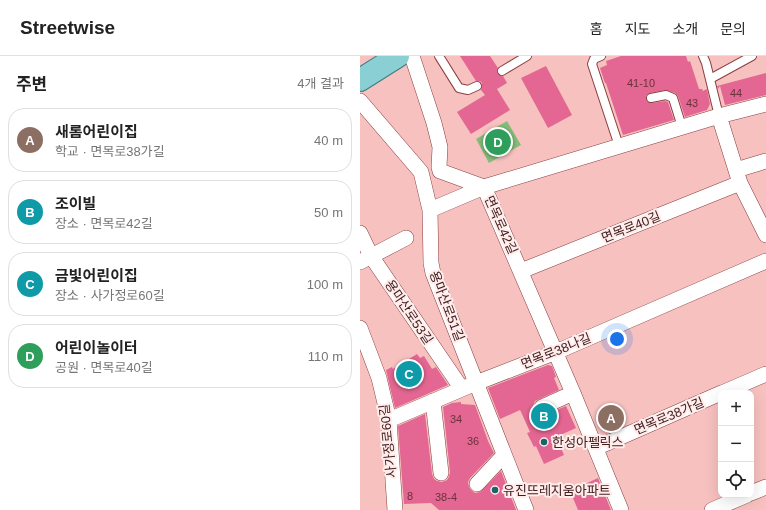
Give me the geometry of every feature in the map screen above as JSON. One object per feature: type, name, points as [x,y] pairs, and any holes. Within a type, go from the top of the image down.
[{"type":"main road","points":[[360,80],[385,60]]},
{"type":"street","name":"면목로42길","points":[[412,56],[432,116],[440,147],[440,171],[484,187],[522,271],[621,510]]},
{"type":"street","name":"용마산로51길","points":[[360,101],[421,172],[430,210],[431,264],[433,273],[526,510]]},
{"type":"street","points":[[430,210],[484,187],[719,116],[766,104]]},
{"type":"street","points":[[719,116],[738,176],[766,235]]},
{"type":"street","name":"면목로40길","points":[[522,271],[738,176],[766,161]]},
{"type":"street","name":"용마산로53길","points":[[360,233],[366,259],[462,389]]},
{"type":"street","points":[[366,259],[406,238]]},
{"type":"street","name":"면목로38나길","points":[[389,420],[476,383],[556,352],[766,261]]},
{"type":"street","name":"사가정로60길","points":[[360,328],[379,378],[389,420],[395,510]]},
{"type":"street","name":"면목로38가길","points":[[728,390],[766,374]]},
{"type":"street","points":[[542,407],[573,393]]},
{"type":"street","name":"면목로38가길","points":[[596,448],[718,394]]},
{"type":"street","points":[[433,401],[441,473]]},
{"type":"street","points":[[477,484],[504,455]]},
{"type":"street","points":[[754,492],[766,487]]},
{"type":"street","points":[[712,510],[740,498]]},
{"type":"lane","points":[[439,56],[458,88],[466,90],[477,86]]},
{"type":"lane","points":[[502,71],[527,56]]},
{"type":"lane","points":[[601,56],[594,59],[592,64],[619,146]]},
{"type":"lane","points":[[703,56],[719,116]]},
{"type":"lane","points":[[710,78],[752,56]]},
{"type":"lane","points":[[651,98],[666,95],[673,98],[682,127]]},
{"type":"green space","points":[[507,121],[521,145],[489,163],[476,139]]},
{"type":"building","points":[[460,56],[490,56],[498,68],[498,74],[503,76],[507,83],[497,89],[510,110],[471,134],[457,112],[485,95],[481,90],[482,83],[480,81],[476,81]]},
{"type":"building","points":[[621,56],[686,56],[688,62],[690,61],[699,89],[702,89],[703,91],[707,89],[710,104],[707,110],[685,117],[678,96],[675,93],[665,90],[650,93],[646,96],[647,101],[652,103],[668,102],[674,120],[623,135],[600,68],[607,65],[606,61]]},
{"type":"building","points":[[546,66],[572,115],[548,128],[521,78]]},
{"type":"building","points":[[766,73],[766,95],[725,105],[720,86],[718,89],[717,86]]},
{"type":"building","points":[[417,354],[420,358],[424,356],[432,369],[436,367],[448,385],[395,408],[386,370],[392,367],[393,369]]},
{"type":"building","points":[[548,365],[552,366],[556,377],[554,378],[559,390],[535,401],[533,406],[534,410],[536,414],[542,416],[566,406],[576,428],[556,437],[564,455],[544,464],[536,446],[534,447],[527,433],[530,432],[520,410],[500,419],[488,388]]},
{"type":"building","points":[[461,402],[461,404],[475,405],[494,453],[470,478],[468,482],[469,487],[475,493],[480,492],[501,471],[516,510],[439,510],[431,503],[404,504],[398,426],[425,414],[432,474],[434,479],[442,482],[447,480],[450,472],[443,407],[452,403]]},
{"type":"building","points":[[598,478],[611,510],[578,510],[570,491]]},
{"type":"place","name":"어린이놀이터","points":[[498,142]]},
{"type":"place","name":"금빛어린이집","points":[[409,374]]},
{"type":"place","name":"조이빌","points":[[544,416]]},
{"type":"place","name":"새롬어린이집","points":[[611,418]]},
{"type":"place","name":"한성아펠릭스","points":[[544,442]]},
{"type":"place","name":"유진뜨레지움아파트","points":[[495,490]]}]
